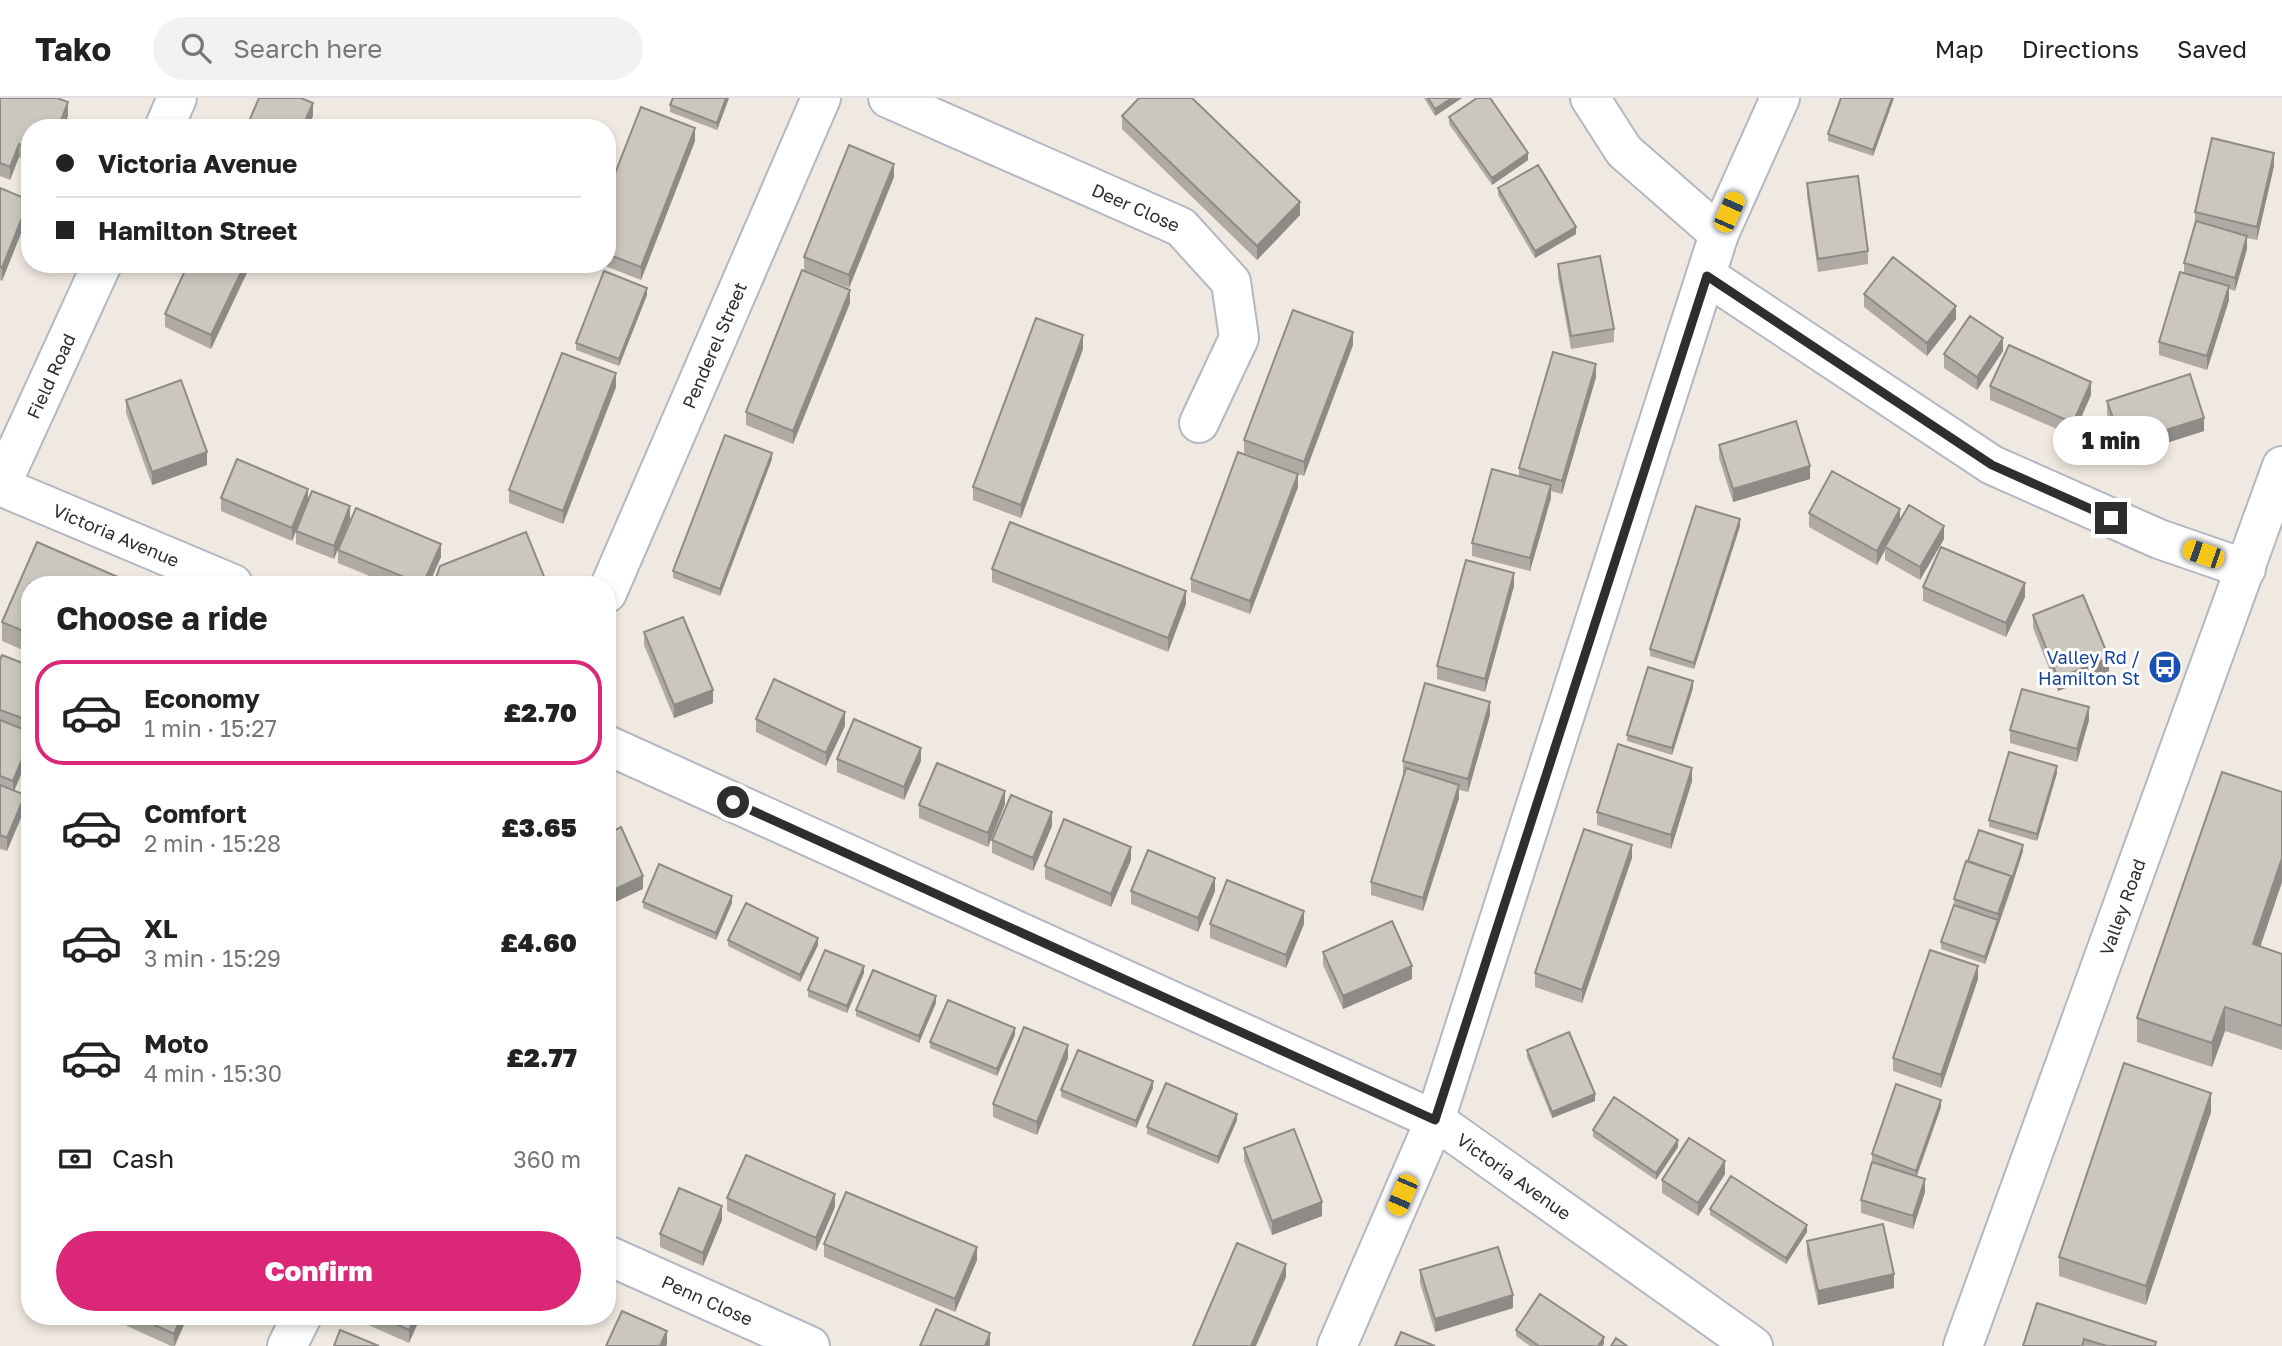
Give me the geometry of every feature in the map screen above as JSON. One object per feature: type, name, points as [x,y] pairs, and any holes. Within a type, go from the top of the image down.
[{"type":"street","points":[[168,119],[177,98]]},
{"type":"street","name":"Penderel Street","points":[[614,576],[821,98]]},
{"type":"street","name":"Deer Close","points":[[888,98],[1181,227],[1231,282],[1239,338],[1199,423]]},
{"type":"street","points":[[1590,98],[1624,151],[1719,234]]},
{"type":"street","points":[[1337,1346],[1435,1120],[1719,234],[1780,98]]},
{"type":"street","name":"Field Road","points":[[0,486],[98,273]]},
{"type":"street","points":[[1707,276],[1992,465],[2159,539],[2246,569]]},
{"type":"street","name":"Valley Road","points":[[1963,1346],[2282,466]]},
{"type":"street","name":"Victoria Avenue","points":[[0,486],[214,576]]},
{"type":"street","name":"Victoria Avenue","points":[[616,749],[1435,1120],[1753,1346]]},
{"type":"street","name":"Penn Close","points":[[616,1259],[810,1346]]},
{"type":"street","points":[[287,1346],[298,1325]]},
{"type":"building","points":[[0,98],[57,98],[68,102],[61,119],[21,119],[21,145],[19,144],[10,167],[0,163]]},
{"type":"building","points":[[259,98],[301,98],[313,103],[306,119],[250,119]]},
{"type":"building","points":[[673,98],[726,98],[717,123],[670,105]]},
{"type":"building","points":[[1139,98],[1192,98],[1300,202],[1257,246],[1122,116]]},
{"type":"building","points":[[1428,98],[1452,98],[1435,109]]},
{"type":"building","points":[[1477,98],[1490,98],[1528,153],[1492,178],[1449,117]]},
{"type":"building","points":[[1841,98],[1892,98],[1873,150],[1828,134]]},
{"type":"building","points":[[641,107],[695,128],[641,267],[616,257],[616,171]]},
{"type":"building","points":[[2212,138],[2274,153],[2257,227],[2195,212]]},
{"type":"building","points":[[849,145],[894,164],[849,275],[804,257]]},
{"type":"building","points":[[1538,165],[1576,227],[1535,251],[1498,188]]},
{"type":"building","points":[[1858,176],[1868,251],[1818,259],[1807,183]]},
{"type":"building","points":[[0,188],[21,197],[21,220],[2,268]]},
{"type":"building","points":[[2196,221],[2247,236],[2235,278],[2184,263]]},
{"type":"building","points":[[1600,256],[1614,329],[1571,336],[1558,264]]},
{"type":"building","points":[[1893,257],[1956,306],[1927,343],[1864,294]]},
{"type":"building","points":[[802,270],[850,290],[793,431],[746,412]]},
{"type":"building","points":[[2180,272],[2229,286],[2207,356],[2159,342]]},
{"type":"building","points":[[184,273],[241,273],[211,335],[165,314]]},
{"type":"building","points":[[603,273],[647,288],[619,359],[576,343]]},
{"type":"building","points":[[1293,310],[1353,332],[1304,462],[1244,440]]},
{"type":"building","points":[[1970,316],[2003,338],[1977,377],[1944,354]]},
{"type":"building","points":[[1036,318],[1083,335],[1021,505],[973,487]]},
{"type":"building","points":[[2009,345],[2091,382],[2073,423],[1990,386]]},
{"type":"building","points":[[1553,352],[1596,364],[1562,481],[1519,468]]},
{"type":"building","points":[[562,353],[616,373],[563,511],[509,490]]},
{"type":"building","points":[[2190,374],[2204,418],[2122,444],[2107,401]]},
{"type":"building","points":[[181,380],[207,452],[152,472],[126,400]]},
{"type":"building","points":[[1796,421],[1810,466],[1733,489],[1719,445]]},
{"type":"building","points":[[725,435],[772,453],[720,589],[673,571]]},
{"type":"building","points":[[1238,452],[1298,474],[1250,601],[1191,579]]},
{"type":"building","points":[[237,459],[308,489],[292,528],[221,498]]},
{"type":"building","points":[[1492,469],[1551,485],[1530,558],[1472,543]]},
{"type":"building","points":[[1832,471],[1900,509],[1877,551],[1809,513]]},
{"type":"building","points":[[312,491],[350,506],[334,546],[296,531]]},
{"type":"building","points":[[1909,505],[1944,526],[1920,567],[1885,547]]},
{"type":"building","points":[[1696,506],[1740,519],[1694,663],[1650,649]]},
{"type":"building","points":[[356,508],[441,544],[427,576],[401,576],[338,550]]},
{"type":"building","points":[[1010,522],[1186,591],[1168,638],[992,569]]},
{"type":"building","points":[[526,532],[544,576],[437,576],[440,566]]},
{"type":"building","points":[[37,542],[116,576],[22,576]]},
{"type":"building","points":[[1941,547],[2025,583],[2006,623],[1923,587]]},
{"type":"building","points":[[1466,560],[1514,573],[1485,679],[1437,666]]},
{"type":"building","points":[[21,579],[21,630],[2,622]]},
{"type":"building","points":[[2083,595],[2109,658],[2058,678],[2033,615]]},
{"type":"building","points":[[683,617],[713,690],[674,705],[644,632]]},
{"type":"building","points":[[2,655],[21,662],[21,718],[0,710]]},
{"type":"building","points":[[1648,667],[1693,681],[1672,748],[1627,735]]},
{"type":"building","points":[[774,679],[845,712],[826,753],[756,719]]},
{"type":"building","points":[[1425,683],[1490,702],[1468,779],[1403,761]]},
{"type":"building","points":[[2022,689],[2089,707],[2077,749],[2010,730]]},
{"type":"building","points":[[854,719],[921,748],[904,787],[837,759]]},
{"type":"building","points":[[0,720],[21,728],[21,762],[13,781],[0,776]]},
{"type":"building","points":[[1618,744],[1692,768],[1671,835],[1597,812]]},
{"type":"building","points":[[2009,752],[2057,766],[2037,834],[1989,820]]},
{"type":"building","points":[[937,763],[1005,791],[988,833],[919,805]]},
{"type":"building","points":[[1406,768],[1459,785],[1423,898],[1371,882]]},
{"type":"building","points":[[2222,772],[2282,792],[2282,858],[2253,944],[2282,954],[2282,1026],[2225,1007],[2212,1043],[2137,1018]]},
{"type":"building","points":[[0,785],[21,793],[21,805],[7,838],[0,835]]},
{"type":"building","points":[[1011,795],[1052,812],[1033,858],[992,840]]},
{"type":"building","points":[[1064,819],[1131,847],[1111,894],[1045,866]]},
{"type":"building","points":[[621,827],[643,876],[616,889],[616,830]]},
{"type":"building","points":[[1584,829],[1632,845],[1582,990],[1535,973]]},
{"type":"building","points":[[1979,830],[2023,845],[2011,882],[2011,876],[1968,861]]},
{"type":"building","points":[[1148,850],[1215,878],[1198,918],[1131,891]]},
{"type":"building","points":[[1966,861],[2011,876],[1998,914],[1954,899]]},
{"type":"building","points":[[659,864],[732,896],[716,933],[643,902]]},
{"type":"building","points":[[1227,880],[1304,911],[1286,955],[1210,924]]},
{"type":"building","points":[[746,903],[818,938],[800,975],[728,940]]},
{"type":"building","points":[[1954,905],[1998,920],[1985,957],[1941,942]]},
{"type":"building","points":[[1392,921],[1412,966],[1343,996],[1323,952]]},
{"type":"building","points":[[825,950],[864,966],[847,1006],[808,990]]},
{"type":"building","points":[[1930,950],[1978,966],[1941,1075],[1893,1058]]},
{"type":"building","points":[[873,970],[936,996],[919,1036],[856,1010]]},
{"type":"building","points":[[948,1000],[1015,1028],[997,1069],[930,1042]]},
{"type":"building","points":[[1024,1027],[1068,1045],[1037,1122],[993,1104]]},
{"type":"building","points":[[1569,1032],[1595,1094],[1552,1112],[1527,1050]]},
{"type":"building","points":[[1078,1050],[1153,1081],[1136,1121],[1061,1090]]},
{"type":"building","points":[[2124,1063],[2211,1093],[2146,1286],[2059,1257]]},
{"type":"building","points":[[1166,1083],[1237,1114],[1218,1157],[1147,1127]]},
{"type":"building","points":[[1896,1084],[1941,1100],[1916,1171],[1872,1154]]},
{"type":"building","points":[[1614,1097],[1678,1140],[1656,1173],[1593,1130]]},
{"type":"building","points":[[1294,1129],[1322,1202],[1272,1221],[1244,1148]]},
{"type":"building","points":[[1689,1138],[1725,1161],[1698,1203],[1662,1180]]},
{"type":"building","points":[[746,1155],[835,1194],[816,1238],[727,1198]]},
{"type":"building","points":[[1872,1162],[1925,1179],[1913,1216],[1861,1200]]},
{"type":"building","points":[[1731,1176],[1807,1225],[1786,1258],[1710,1209]]},
{"type":"building","points":[[679,1188],[722,1206],[703,1253],[660,1234]]},
{"type":"building","points":[[846,1192],[977,1247],[955,1299],[824,1244]]},
{"type":"building","points":[[1883,1224],[1894,1274],[1818,1291],[1807,1241]]},
{"type":"building","points":[[1237,1243],[1286,1264],[1251,1346],[1193,1346]]},
{"type":"building","points":[[1498,1247],[1513,1295],[1435,1319],[1420,1270]]},
{"type":"building","points":[[1540,1294],[1604,1337],[1598,1346],[1539,1346],[1516,1330]]},
{"type":"building","points":[[2037,1303],[2156,1342],[2155,1346],[2107,1346],[2084,1339],[2082,1346],[2023,1346]]},
{"type":"building","points":[[936,1309],[990,1333],[985,1346],[920,1346]]},
{"type":"building","points":[[622,1311],[667,1331],[660,1346],[606,1346]]},
{"type":"building","points":[[154,1325],[178,1325],[174,1334]]},
{"type":"building","points":[[398,1325],[412,1325],[409,1330]]},
{"type":"building","points":[[340,1330],[379,1346],[334,1346]]},
{"type":"building","points":[[1401,1332],[1435,1346],[1395,1346]]},
{"type":"building","points":[[1616,1338],[1627,1346],[1611,1346]]},
{"type":"place","name":"Valley Rd / Hamilton St","points":[[2165,667]]},
{"type":"route","points":[[733,802],[1435,1120],[1707,276],[1992,465],[2111,518]]}]
